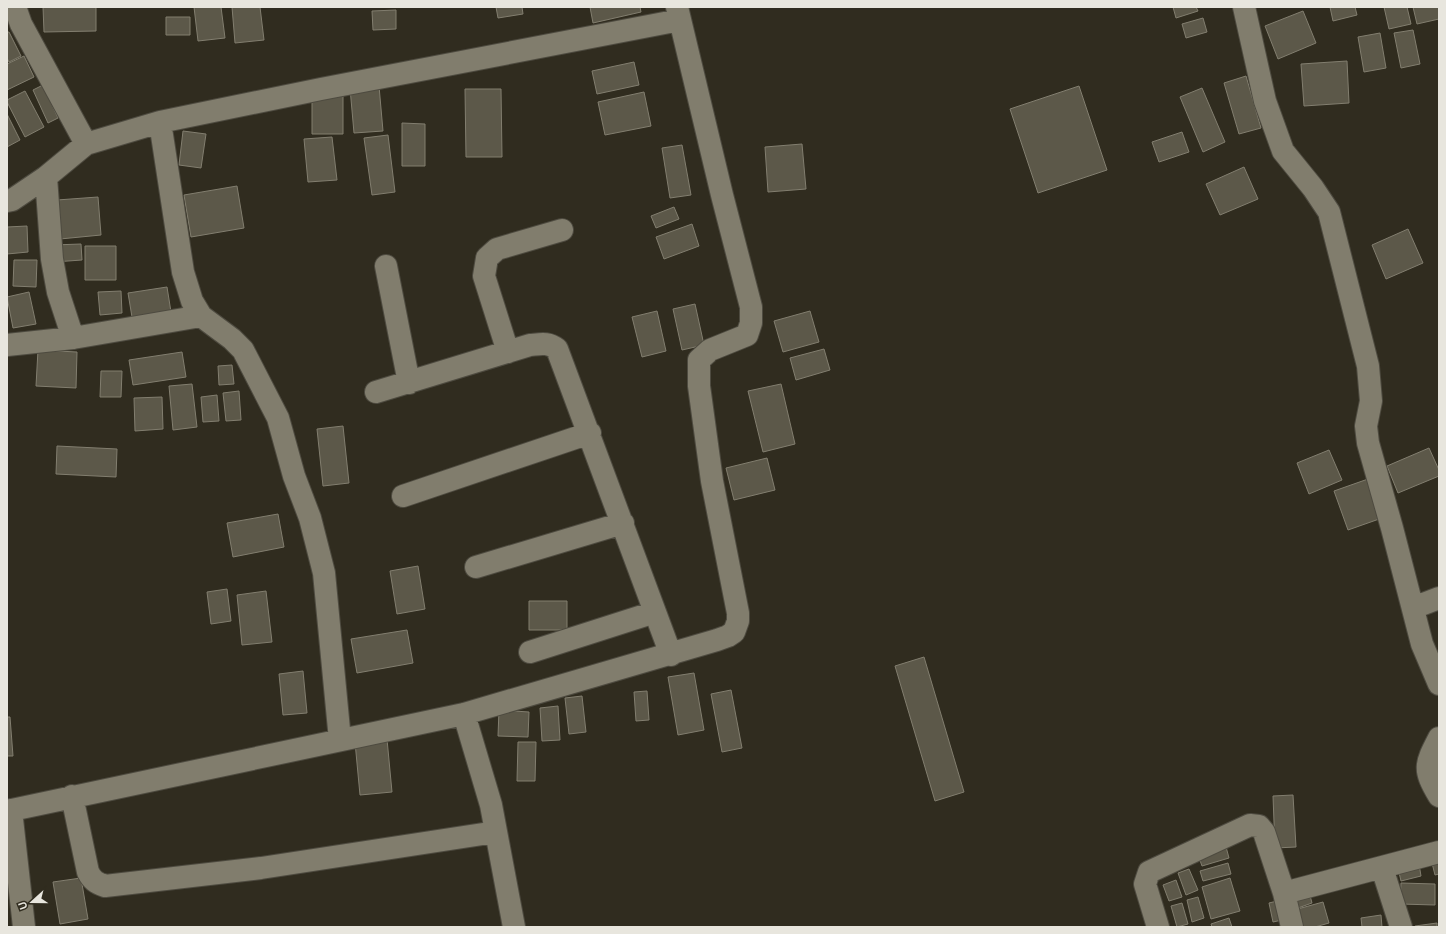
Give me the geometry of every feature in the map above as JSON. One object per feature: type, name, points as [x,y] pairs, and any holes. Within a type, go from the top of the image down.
[{"type":"street","points":[[1244,7],[1265,101],[1283,151],[1313,188],[1329,212],[1368,366],[1370,401],[1366,426],[1368,443],[1422,644],[1439,684]]},
{"type":"street","points":[[9,197],[46,177],[86,144],[160,122],[679,14],[722,195],[751,307],[751,323],[747,335],[710,350],[699,360],[699,386],[712,481],[738,612],[738,621],[734,632],[728,636],[671,654],[464,714],[72,796],[9,811],[24,927]]},
{"type":"street","points":[[14,20],[86,144]]},
{"type":"street","points":[[160,122],[184,272],[192,301],[201,316],[232,339],[243,350],[278,418],[294,476],[310,518],[324,573],[340,740]]},
{"type":"street","points":[[46,177],[52,259],[58,292],[74,338]]},
{"type":"street","points":[[508,352],[484,276],[487,258],[497,250],[562,230]]},
{"type":"street","points":[[386,266],[409,383]]},
{"type":"street","points":[[7,345],[74,338],[201,316]]},
{"type":"street","points":[[376,392],[530,345],[543,343],[551,344],[557,349],[590,433],[671,654]]},
{"type":"street","points":[[403,496],[590,433]]},
{"type":"street","points":[[476,567],[623,523]]},
{"type":"street","points":[[1413,608],[1439,598]]},
{"type":"street","points":[[530,652],[655,612]]},
{"type":"street","points":[[464,714],[491,805],[514,927]]},
{"type":"street","points":[[1439,738],[1427,762],[1431,783],[1439,796]]},
{"type":"street","points":[[72,796],[88,872],[96,883],[105,886],[261,868],[496,832]]},
{"type":"street","points":[[1158,927],[1145,884],[1150,872],[1250,825],[1259,826],[1264,832],[1284,893],[1292,927]]},
{"type":"street","points":[[1284,893],[1439,852]]},
{"type":"street","points":[[1382,868],[1401,927]]},
{"type":"building","points":[[43,7],[96,7],[96,31],[44,32]]},
{"type":"building","points":[[194,7],[221,7],[225,38],[198,41]]},
{"type":"building","points":[[232,7],[260,7],[264,40],[235,43]]},
{"type":"building","points":[[496,7],[522,7],[523,14],[498,18]]},
{"type":"building","points":[[590,7],[640,7],[641,12],[593,23]]},
{"type":"building","points":[[1173,7],[1196,7],[1198,11],[1176,18]]},
{"type":"building","points":[[1330,7],[1355,7],[1357,15],[1333,21]]},
{"type":"building","points":[[1384,7],[1407,7],[1411,24],[1389,29]]},
{"type":"building","points":[[1413,7],[1439,7],[1439,19],[1417,24]]},
{"type":"building","points":[[396,10],[396,29],[373,30],[372,11]]},
{"type":"building","points":[[1303,11],[1316,43],[1278,59],[1265,26]]},
{"type":"building","points":[[166,17],[190,17],[190,35],[166,35]]},
{"type":"building","points":[[1203,18],[1207,32],[1186,38],[1182,24]]},
{"type":"building","points":[[1413,30],[1420,64],[1401,68],[1394,33]]},
{"type":"building","points":[[7,32],[9,32],[21,56],[9,62],[7,58]]},
{"type":"building","points":[[1380,33],[1386,68],[1364,72],[1358,37]]},
{"type":"building","points":[[24,56],[34,77],[7,90],[7,64]]},
{"type":"building","points":[[1347,61],[1349,103],[1304,106],[1301,64]]},
{"type":"building","points":[[634,62],[639,85],[597,94],[592,71]]},
{"type":"building","points":[[1246,76],[1261,128],[1239,134],[1224,83]]},
{"type":"building","points":[[43,85],[58,118],[48,123],[33,90]]},
{"type":"building","points":[[379,86],[383,131],[354,133],[350,88]]},
{"type":"building","points":[[1079,86],[1107,170],[1038,193],[1010,109]]},
{"type":"building","points":[[1202,88],[1225,142],[1203,152],[1180,97]]},
{"type":"building","points":[[465,89],[501,89],[502,157],[466,157]]},
{"type":"building","points":[[25,91],[44,127],[25,137],[7,100]]},
{"type":"building","points":[[644,92],[651,126],[605,135],[598,102]]},
{"type":"building","points":[[312,96],[343,96],[343,134],[312,134]]},
{"type":"building","points":[[7,114],[20,140],[7,147]]},
{"type":"building","points":[[402,123],[425,124],[425,166],[402,166]]},
{"type":"building","points":[[183,131],[206,134],[201,168],[179,165]]},
{"type":"building","points":[[1182,132],[1189,152],[1159,162],[1152,142]]},
{"type":"building","points":[[388,135],[395,192],[372,195],[364,138]]},
{"type":"building","points":[[332,137],[337,180],[308,182],[304,139]]},
{"type":"building","points":[[802,144],[806,189],[768,192],[765,147]]},
{"type":"building","points":[[682,145],[691,195],[670,198],[662,148]]},
{"type":"building","points":[[1244,167],[1258,199],[1220,215],[1206,184]]},
{"type":"building","points":[[237,186],[244,228],[191,237],[184,195]]},
{"type":"building","points":[[98,197],[101,235],[60,239],[57,200]]},
{"type":"building","points":[[674,207],[679,219],[656,228],[651,216]]},
{"type":"building","points":[[692,224],[699,246],[664,259],[656,237]]},
{"type":"building","points":[[27,226],[28,252],[7,254],[7,227]]},
{"type":"building","points":[[1408,229],[1423,263],[1386,279],[1372,245]]},
{"type":"building","points":[[81,244],[82,260],[54,262],[53,245]]},
{"type":"building","points":[[85,246],[116,246],[116,280],[85,280]]},
{"type":"building","points":[[14,260],[37,260],[36,287],[13,286]]},
{"type":"building","points":[[167,287],[171,312],[132,317],[128,293]]},
{"type":"building","points":[[121,291],[122,313],[100,315],[98,292]]},
{"type":"building","points":[[29,292],[36,324],[13,328],[7,297]]},
{"type":"building","points":[[695,304],[704,345],[682,350],[673,309]]},
{"type":"building","points":[[657,311],[666,351],[642,357],[632,317]]},
{"type":"building","points":[[810,311],[819,342],[783,352],[774,321]]},
{"type":"building","points":[[824,349],[830,370],[796,380],[790,358]]},
{"type":"building","points":[[38,350],[77,352],[76,388],[36,386]]},
{"type":"building","points":[[182,352],[186,377],[133,385],[129,360]]},
{"type":"building","points":[[232,365],[234,384],[219,385],[218,366]]},
{"type":"building","points":[[101,371],[122,371],[121,397],[100,397]]},
{"type":"building","points":[[192,384],[197,427],[173,430],[169,386]]},
{"type":"building","points":[[781,384],[795,444],[763,452],[748,391]]},
{"type":"building","points":[[239,391],[241,420],[226,421],[223,393]]},
{"type":"building","points":[[217,395],[219,421],[203,422],[201,397]]},
{"type":"building","points":[[162,397],[163,429],[135,431],[134,398]]},
{"type":"building","points":[[343,426],[349,483],[323,486],[317,429]]},
{"type":"building","points":[[57,446],[117,449],[116,477],[56,474]]},
{"type":"building","points":[[1429,448],[1439,470],[1439,476],[1398,493],[1387,466]]},
{"type":"building","points":[[1329,450],[1342,480],[1309,494],[1297,463]]},
{"type":"building","points":[[767,458],[775,490],[734,500],[726,468]]},
{"type":"building","points":[[1368,479],[1382,518],[1348,530],[1334,491]]},
{"type":"building","points":[[278,514],[284,547],[233,557],[227,523]]},
{"type":"building","points":[[418,566],[425,609],[397,614],[390,571]]},
{"type":"building","points":[[227,589],[231,621],[211,624],[207,592]]},
{"type":"building","points":[[266,591],[272,642],[242,645],[237,595]]},
{"type":"building","points":[[529,601],[567,601],[567,630],[529,630]]},
{"type":"building","points":[[407,630],[413,663],[357,673],[351,639]]},
{"type":"building","points":[[924,657],[964,792],[935,801],[895,666]]},
{"type":"building","points":[[303,671],[307,713],[283,715],[279,674]]},
{"type":"building","points":[[694,673],[704,730],[678,735],[668,677]]},
{"type":"building","points":[[731,690],[742,748],[722,752],[711,694]]},
{"type":"building","points":[[647,691],[649,720],[636,721],[634,692]]},
{"type":"building","points":[[582,696],[586,732],[569,734],[565,698]]},
{"type":"building","points":[[558,706],[560,740],[542,741],[540,708]]},
{"type":"building","points":[[499,710],[529,712],[528,737],[498,736]]},
{"type":"building","points":[[7,717],[10,717],[13,756],[7,756]]},
{"type":"building","points":[[387,739],[392,792],[360,795],[355,742]]},
{"type":"building","points":[[518,742],[536,742],[535,781],[517,781]]},
{"type":"building","points":[[1293,795],[1296,847],[1275,848],[1273,796]]},
{"type":"building","points":[[1225,843],[1229,858],[1202,866],[1197,852]]},
{"type":"building","points":[[1439,857],[1439,874],[1435,875],[1431,859]]},
{"type":"building","points":[[1228,863],[1231,874],[1203,881],[1200,871]]},
{"type":"building","points":[[1419,864],[1421,876],[1401,881],[1398,868]]},
{"type":"building","points":[[1189,869],[1198,890],[1186,895],[1178,873]]},
{"type":"building","points":[[81,878],[88,919],[60,924],[53,882]]},
{"type":"building","points":[[1230,878],[1240,911],[1211,919],[1202,887]]},
{"type":"building","points":[[1176,880],[1182,897],[1169,901],[1163,885]]},
{"type":"building","points":[[1401,883],[1435,884],[1435,905],[1400,904]]},
{"type":"building","points":[[1308,888],[1312,903],[1298,908],[1293,893]]},
{"type":"building","points":[[1198,897],[1204,918],[1192,922],[1187,900]]},
{"type":"building","points":[[1277,901],[1282,920],[1273,922],[1269,903]]},
{"type":"building","points":[[1323,902],[1329,923],[1315,927],[1299,927],[1294,910]]},
{"type":"building","points":[[1182,903],[1188,924],[1177,927],[1171,906]]},
{"type":"building","points":[[1381,915],[1382,927],[1362,927],[1361,918]]},
{"type":"building","points":[[1229,918],[1232,927],[1212,927],[1211,924]]},
{"type":"building","points":[[1437,923],[1437,927],[1415,926]]}]
